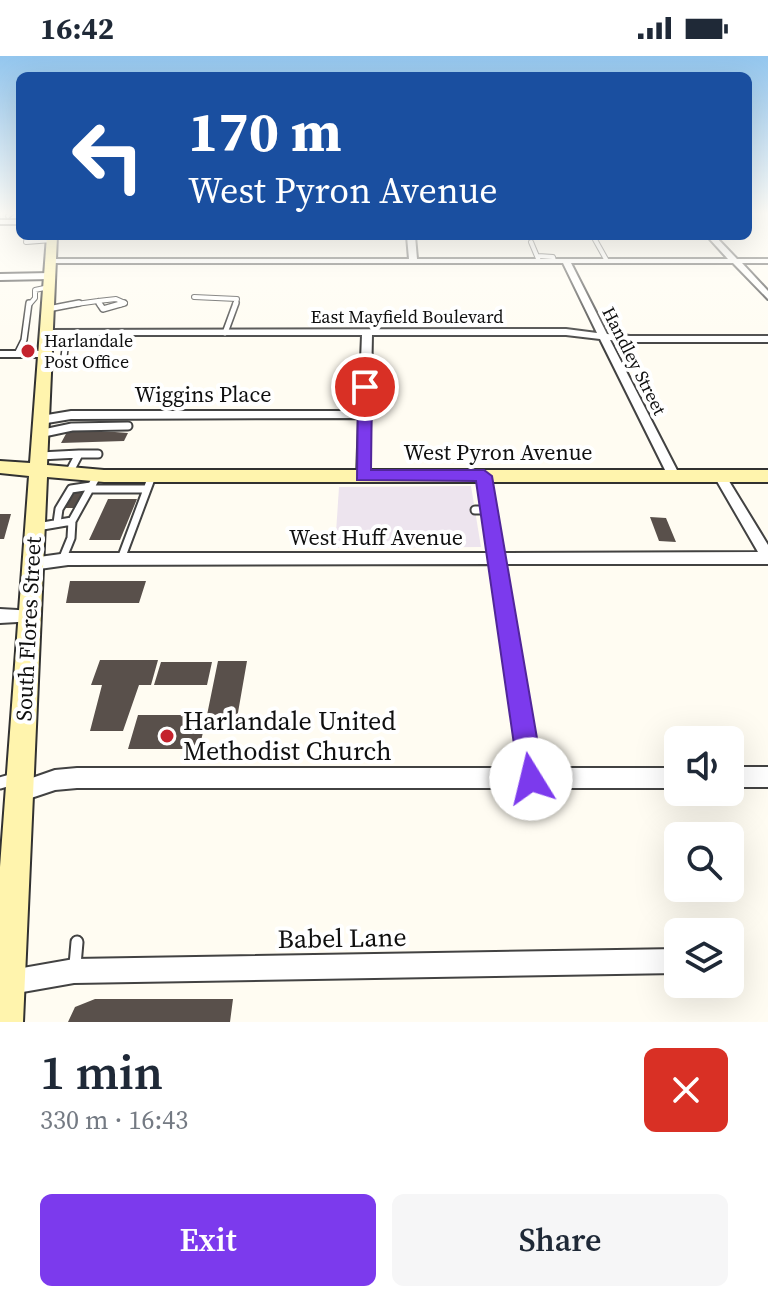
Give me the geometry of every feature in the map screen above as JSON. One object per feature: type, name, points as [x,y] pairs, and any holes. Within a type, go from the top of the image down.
[{"type":"street","points":[[730,257],[768,296]]},
{"type":"street","points":[[0,277],[45,278],[413,261],[768,261]]},
{"type":"street","name":"Handley Street","points":[[560,261],[603,336],[674,476]]},
{"type":"street","name":"South Flores Street","points":[[6,1022],[6,908],[13,784],[32,564],[46,525],[38,445],[51,346],[45,278]]},
{"type":"street","name":"East Mayfield Boulevard","points":[[0,354],[17,354],[51,346],[225,333],[566,332],[603,336],[768,339]]},
{"type":"street","points":[[363,476],[367,333]]},
{"type":"street","name":"Wiggins Place","points":[[38,445],[93,415],[365,414]]},
{"type":"street","name":"West Pyron Avenue","points":[[0,467],[38,445],[68,475],[93,484],[363,476],[768,476]]},
{"type":"street","points":[[484,476],[482,510],[496,560],[531,779]]},
{"type":"street","points":[[720,476],[768,558]]},
{"type":"street","name":"West Huff Avenue","points":[[32,564],[62,560],[441,554],[496,560],[768,558]]},
{"type":"street","points":[[0,616],[29,616]]},
{"type":"street","points":[[744,777],[768,777]]},
{"type":"street","points":[[13,784],[77,778],[664,778]]},
{"type":"street","name":"Babel Lane","points":[[4,984],[74,971],[664,961]]},
{"type":"lane","points":[[34,257],[45,278],[85,300],[116,299],[125,303],[103,309],[98,301]]},
{"type":"lane","points":[[605,257],[607,261]]},
{"type":"lane","points":[[17,354],[24,340],[29,301],[45,278]]},
{"type":"lane","points":[[194,297],[237,299],[225,333]]},
{"type":"lane","points":[[87,427],[93,415]]},
{"type":"lane","points":[[38,445],[87,427],[128,426]]},
{"type":"lane","points":[[38,445],[79,454],[98,454]]},
{"type":"lane","points":[[68,475],[79,454]]},
{"type":"lane","points":[[121,559],[149,482]]},
{"type":"lane","points":[[46,525],[71,489],[93,484]]},
{"type":"lane","points":[[62,560],[71,538],[72,521],[93,484]]},
{"type":"lane","points":[[46,525],[72,521]]},
{"type":"lane","points":[[74,971],[77,942]]},
{"type":"shaded area","points":[[471,486],[481,547],[335,548],[339,487]]},
{"type":"building","points":[[67,432],[128,433],[124,441],[61,443]]},
{"type":"building","points":[[73,489],[86,490],[75,508],[63,508]]},
{"type":"building","points":[[108,499],[137,499],[120,540],[89,540]]},
{"type":"building","points":[[0,514],[11,514],[4,539],[0,539]]},
{"type":"building","points":[[650,517],[666,518],[676,542],[659,541]]},
{"type":"building","points":[[70,581],[146,581],[139,603],[66,603]]},
{"type":"building","points":[[100,660],[158,660],[151,685],[139,685],[123,731],[90,731],[102,685],[91,685]]},
{"type":"building","points":[[218,661],[247,661],[236,724],[205,724],[199,749],[128,749],[138,715],[207,715]]},
{"type":"building","points":[[161,662],[212,662],[207,685],[154,685]]},
{"type":"building","points":[[95,999],[233,999],[230,1022],[68,1022],[75,1007]]},
{"type":"place","name":"Harlandale Post Office","points":[[28,351]]},
{"type":"place","name":"Harlandale United Methodist Church","points":[[167,736]]},
{"type":"route","points":[[365,387],[363,476],[484,476],[531,779]]}]
